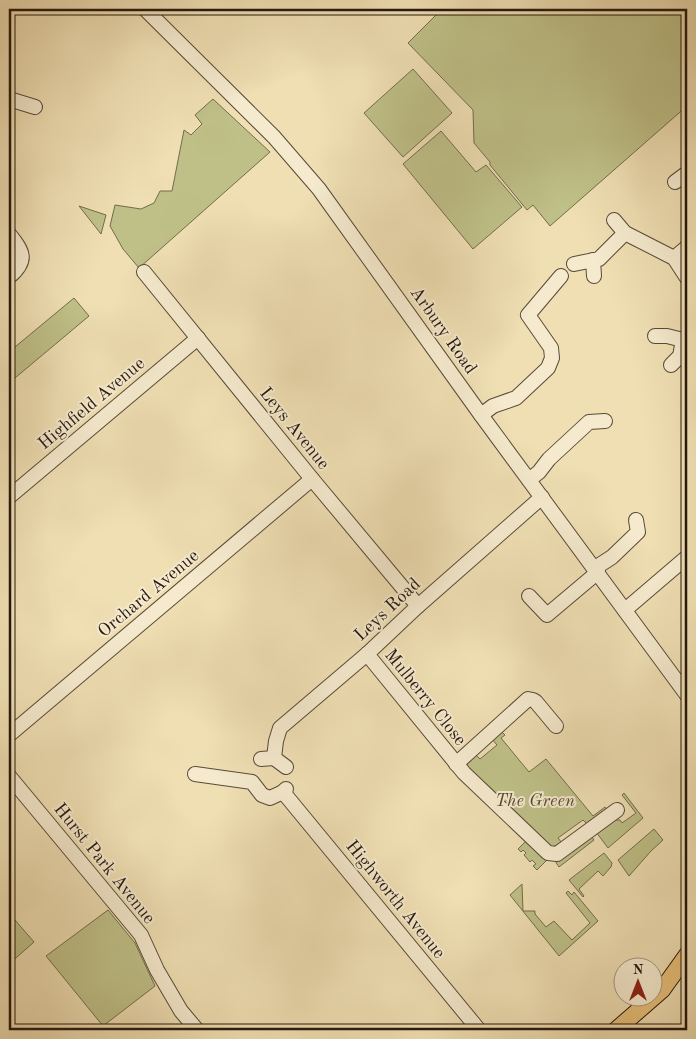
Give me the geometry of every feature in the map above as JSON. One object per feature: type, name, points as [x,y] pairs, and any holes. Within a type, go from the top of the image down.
[{"type":"main road","points":[[616,1030],[662,990],[687,955]]},
{"type":"street","name":"Arbury Road","points":[[145,9],[303,168],[481,415],[687,695]]},
{"type":"street","points":[[9,99],[35,107]]},
{"type":"street","points":[[675,182],[687,173]]},
{"type":"street","points":[[614,220],[625,233],[674,258],[687,278]]},
{"type":"street","points":[[574,264],[599,259],[625,233]]},
{"type":"street","points":[[9,234],[21,253],[22,261],[19,269],[9,277]]},
{"type":"street","points":[[674,258],[687,248]]},
{"type":"street","points":[[593,260],[594,276]]},
{"type":"street","name":"Leys Avenue","points":[[144,272],[418,606]]},
{"type":"street","points":[[481,415],[493,406],[516,398],[550,363],[551,348],[528,315],[561,276]]},
{"type":"street","points":[[655,336],[685,339],[680,356],[671,365]]},
{"type":"street","name":"Highfield Avenue","points":[[9,497],[198,338]]},
{"type":"street","points":[[529,480],[589,422],[605,420]]},
{"type":"street","name":"Orchard Avenue","points":[[9,735],[312,479]]},
{"type":"street","name":"Leys Road","points":[[286,768],[267,758],[276,742],[280,728],[367,654],[418,606],[542,497]]},
{"type":"street","points":[[529,596],[547,615],[638,532],[636,520]]},
{"type":"street","points":[[625,610],[687,557]]},
{"type":"street","name":"Mulberry Close","points":[[367,654],[456,764],[525,833],[550,854],[558,854],[617,810]]},
{"type":"street","name":"Mulberry Close","points":[[456,764],[528,699],[536,702],[556,726]]},
{"type":"street","name":"Highworth Avenue","points":[[195,774],[252,782],[262,795],[270,798],[285,790],[479,1030]]},
{"type":"street","name":"Hurst Park Avenue","points":[[9,776],[141,935],[157,970],[181,1011],[197,1030]]},
{"type":"green space","points":[[442,9],[687,9],[687,106],[550,226],[533,205],[527,210],[474,143],[473,110],[408,43]]},
{"type":"green space","points":[[413,69],[452,113],[403,157],[364,113]]},
{"type":"green space","points":[[213,99],[270,152],[139,268],[123,249],[110,226],[115,205],[141,209],[154,203],[160,191],[172,191],[184,130],[191,135],[202,124],[195,115]]},
{"type":"green space","points":[[441,131],[476,172],[486,165],[522,207],[473,249],[403,164]]},
{"type":"green space","points":[[79,206],[106,215],[101,234]]},
{"type":"green space","points":[[74,298],[89,316],[9,383],[9,352]]},
{"type":"green space","name":"The Green","points":[[501,731],[505,735],[501,738],[529,772],[546,759],[593,816],[605,807],[607,810],[588,825],[583,820],[558,838],[562,843],[550,848],[467,768],[467,764],[475,754],[480,759],[497,745],[492,739]]},
{"type":"green space","points":[[624,793],[643,818],[608,848],[596,832],[613,820],[620,820],[622,823],[636,813],[622,795]]},
{"type":"green space","points":[[654,829],[663,840],[629,876],[618,860]]},
{"type":"green space","points":[[591,836],[594,840],[559,867],[555,861]]},
{"type":"green space","points":[[527,840],[547,860],[537,870],[533,866],[536,864],[532,860],[530,862],[524,855],[526,853],[523,850],[521,852],[518,849]]},
{"type":"green space","points":[[604,853],[612,863],[611,867],[603,876],[598,871],[579,889],[583,897],[569,880]]},
{"type":"green space","points":[[522,884],[523,911],[535,911],[535,914],[546,927],[554,921],[572,940],[590,923],[566,893],[568,891],[572,895],[574,892],[598,921],[559,956],[510,895]]},
{"type":"green space","points":[[108,910],[135,943],[155,986],[103,1026],[46,956]]},
{"type":"green space","points":[[9,913],[34,942],[9,964]]}]
